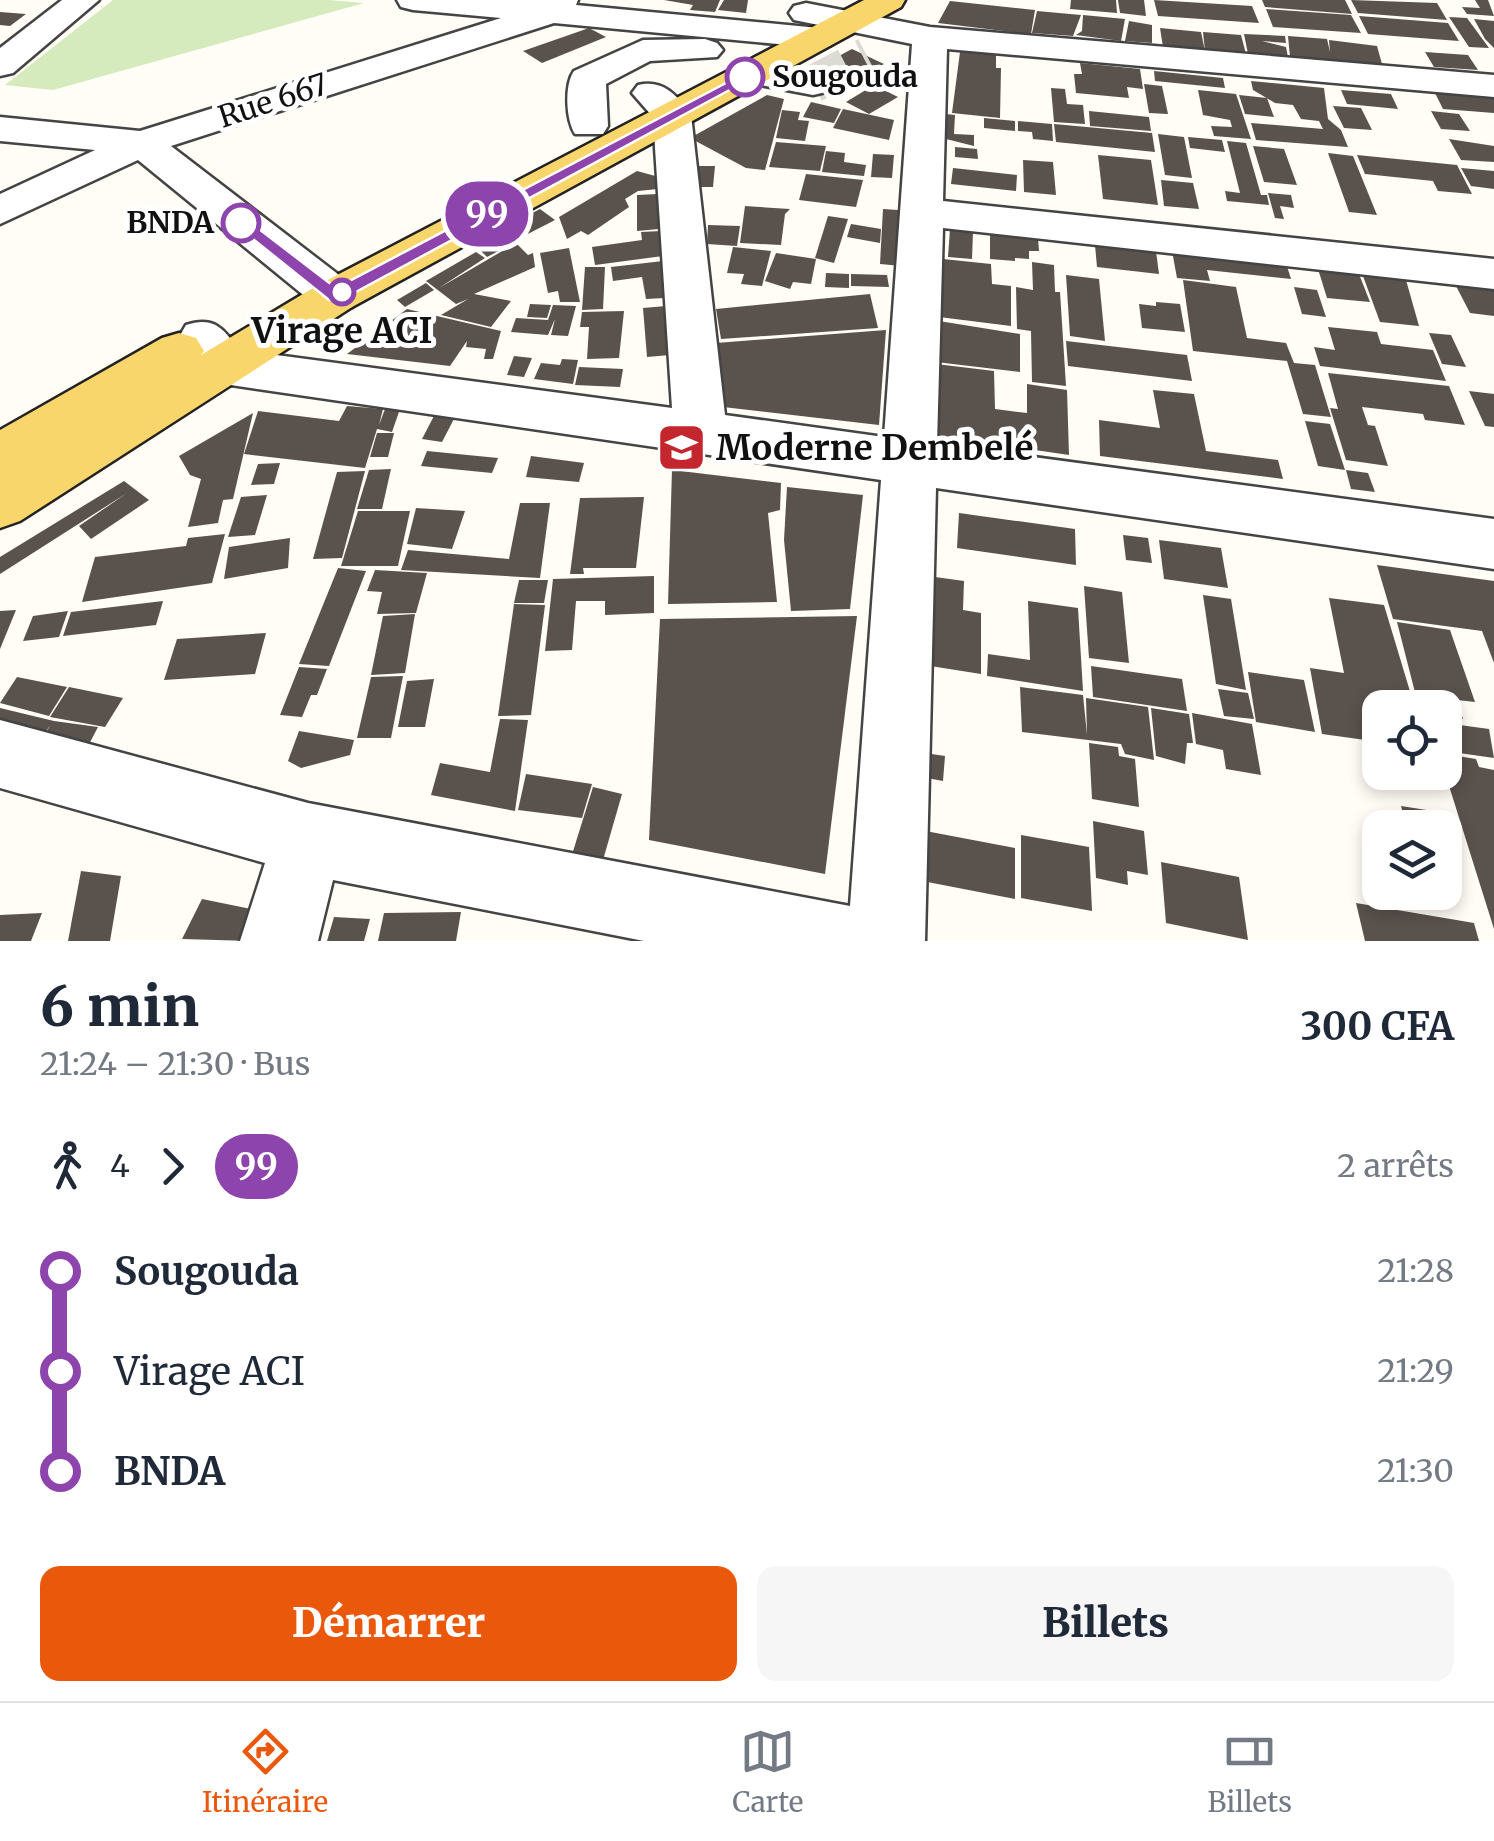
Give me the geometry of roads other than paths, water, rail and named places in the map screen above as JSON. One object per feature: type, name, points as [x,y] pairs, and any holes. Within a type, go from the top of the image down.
[{"type":"main road","points":[[320,286],[742,62],[889,0]]},
{"type":"main road","points":[[742,62],[770,30],[835,26]]},
{"type":"main road","points":[[0,506],[214,351],[320,286],[589,126],[662,104]]},
{"type":"main road","points":[[0,456],[214,351]]},
{"type":"street","points":[[0,65],[83,0]]},
{"type":"street","points":[[413,0],[558,6],[770,30]]},
{"type":"street","name":"Rue 667","points":[[0,211],[142,143],[558,6]]},
{"type":"street","points":[[835,26],[1494,86]]},
{"type":"street","points":[[886,941],[930,37]]},
{"type":"street","points":[[589,126],[587,79],[654,49],[742,62],[813,84]]},
{"type":"street","points":[[662,104],[700,432]]},
{"type":"street","points":[[0,129],[142,143],[320,286]]},
{"type":"street","points":[[923,212],[1494,274]]},
{"type":"street","points":[[214,351],[700,432],[1494,544]]},
{"type":"street","points":[[0,754],[588,917],[841,941]]},
{"type":"street","points":[[280,941],[308,839]]},
{"type":"tunnel","points":[[813,84],[867,56]]},
{"type":"place","name":"Sougouda","points":[[745,77]]},
{"type":"place","name":"BNDA","points":[[241,223]]},
{"type":"place","name":"Virage ACI","points":[[342,292]]},
{"type":"place","name":"Moderne Dembelé","points":[[681,448]]}]
